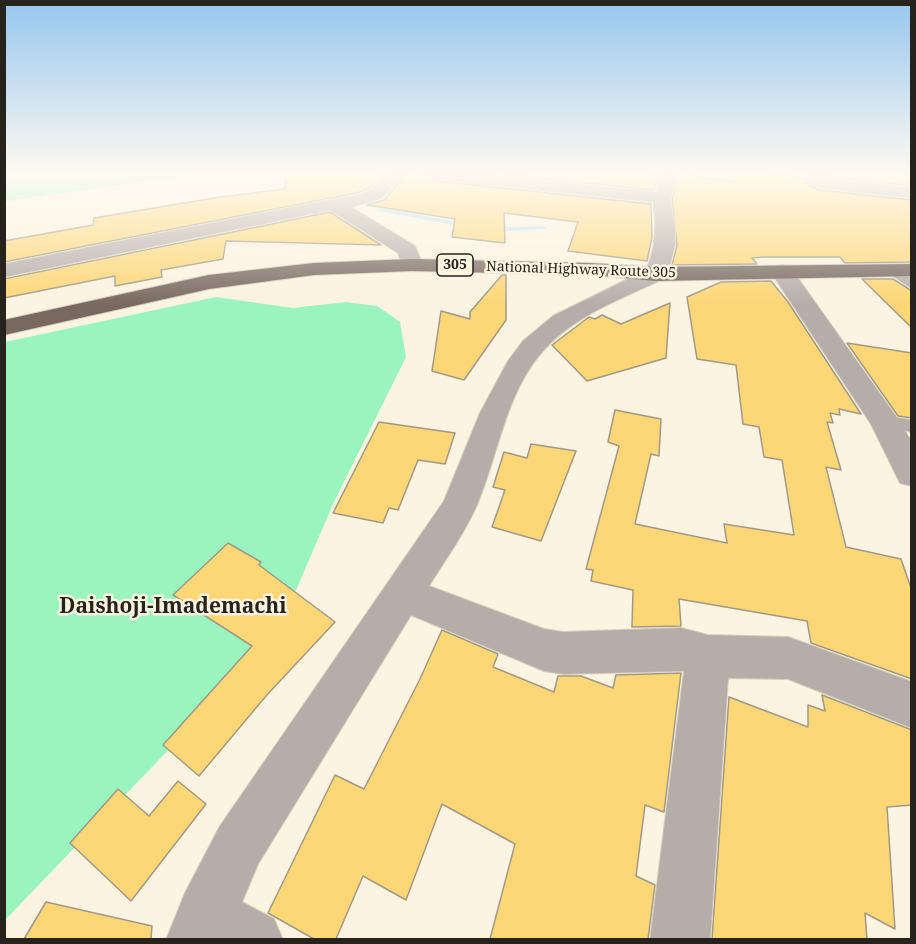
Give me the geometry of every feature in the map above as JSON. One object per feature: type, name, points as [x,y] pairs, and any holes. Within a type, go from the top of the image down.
[{"type":"highway","name":"National Highway Route 305","points":[[4,328],[146,295],[238,277],[314,269],[412,265],[591,269],[655,274],[903,270]]},
{"type":"street","points":[[4,271],[269,217]]},
{"type":"street","points":[[355,217],[408,249],[412,265]]},
{"type":"street","points":[[218,931],[239,845],[458,508],[470,483],[499,404],[516,370],[550,331],[570,318],[655,274],[663,259],[667,233],[664,217]]},
{"type":"street","points":[[782,272],[898,424],[912,474]]},
{"type":"street","points":[[401,593],[544,650],[563,652],[681,649],[708,656],[788,658],[912,705]]},
{"type":"street","points":[[680,939],[708,656]]},
{"type":"lane","points":[[903,270],[912,285]]},
{"type":"green space","points":[[216,297],[293,308],[346,302],[377,306],[400,322],[406,357],[333,504],[275,639],[5,920],[5,342]]},
{"type":"building","points":[[234,217],[4,262],[4,241],[93,225],[94,218]]},
{"type":"building","points":[[305,217],[338,217],[381,245],[226,241],[223,259],[161,270],[162,277],[115,286],[115,276],[4,298],[4,279]]},
{"type":"building","points":[[443,217],[504,217],[505,243],[452,237],[455,219]]},
{"type":"building","points":[[537,217],[651,217],[652,237],[647,261],[568,251],[578,222]]},
{"type":"building","points":[[674,217],[912,217],[912,262],[845,263],[840,257],[763,257],[752,258],[757,264],[672,265],[677,245]]},
{"type":"building","points":[[502,275],[506,275],[506,320],[464,380],[432,371],[441,311],[470,319],[470,312]]},
{"type":"building","points":[[862,279],[893,279],[912,291],[912,328]]},
{"type":"building","points":[[771,281],[788,302],[861,414],[839,409],[840,415],[830,413],[833,423],[827,422],[841,470],[826,467],[846,547],[901,559],[912,591],[912,679],[811,643],[807,621],[679,599],[681,626],[632,627],[633,590],[591,581],[593,570],[586,569],[619,446],[608,442],[615,410],[661,419],[659,456],[651,454],[635,524],[727,543],[724,524],[794,535],[782,460],[764,457],[759,427],[743,424],[736,365],[697,359],[687,297],[721,282]]},
{"type":"building","points":[[670,303],[666,358],[587,381],[552,345],[589,317],[595,319],[602,315],[621,324]]},
{"type":"building","points":[[847,343],[912,353],[912,418],[898,416]]},
{"type":"building","points":[[379,422],[455,433],[445,464],[418,460],[398,510],[389,508],[383,523],[333,513]]},
{"type":"building","points":[[531,444],[576,451],[541,541],[492,527],[505,490],[493,487],[504,452],[527,458]]},
{"type":"building","points":[[228,543],[261,562],[259,565],[335,622],[266,696],[199,776],[163,745],[252,646],[173,595]]},
{"type":"building","points":[[442,630],[498,654],[493,667],[554,692],[558,676],[581,676],[613,688],[616,675],[681,673],[664,812],[645,805],[636,876],[655,885],[648,939],[490,939],[515,844],[442,804],[406,900],[363,876],[336,939],[314,939],[268,913],[335,775],[364,789],[420,679]]},
{"type":"building","points":[[822,695],[912,730],[912,805],[887,807],[895,929],[865,913],[867,939],[712,939],[729,697],[808,727],[808,705],[825,711]]},
{"type":"building","points":[[178,781],[206,804],[131,901],[70,843],[118,789],[149,816]]},
{"type":"building","points":[[46,902],[152,926],[151,939],[24,939]]},
{"type":"waterway","points":[[420,217],[470,226]]},
{"type":"waterway","points":[[490,230],[544,228]]},
{"type":"district","name":"Daishoji-Imademachi","points":[[173,607]]}]
